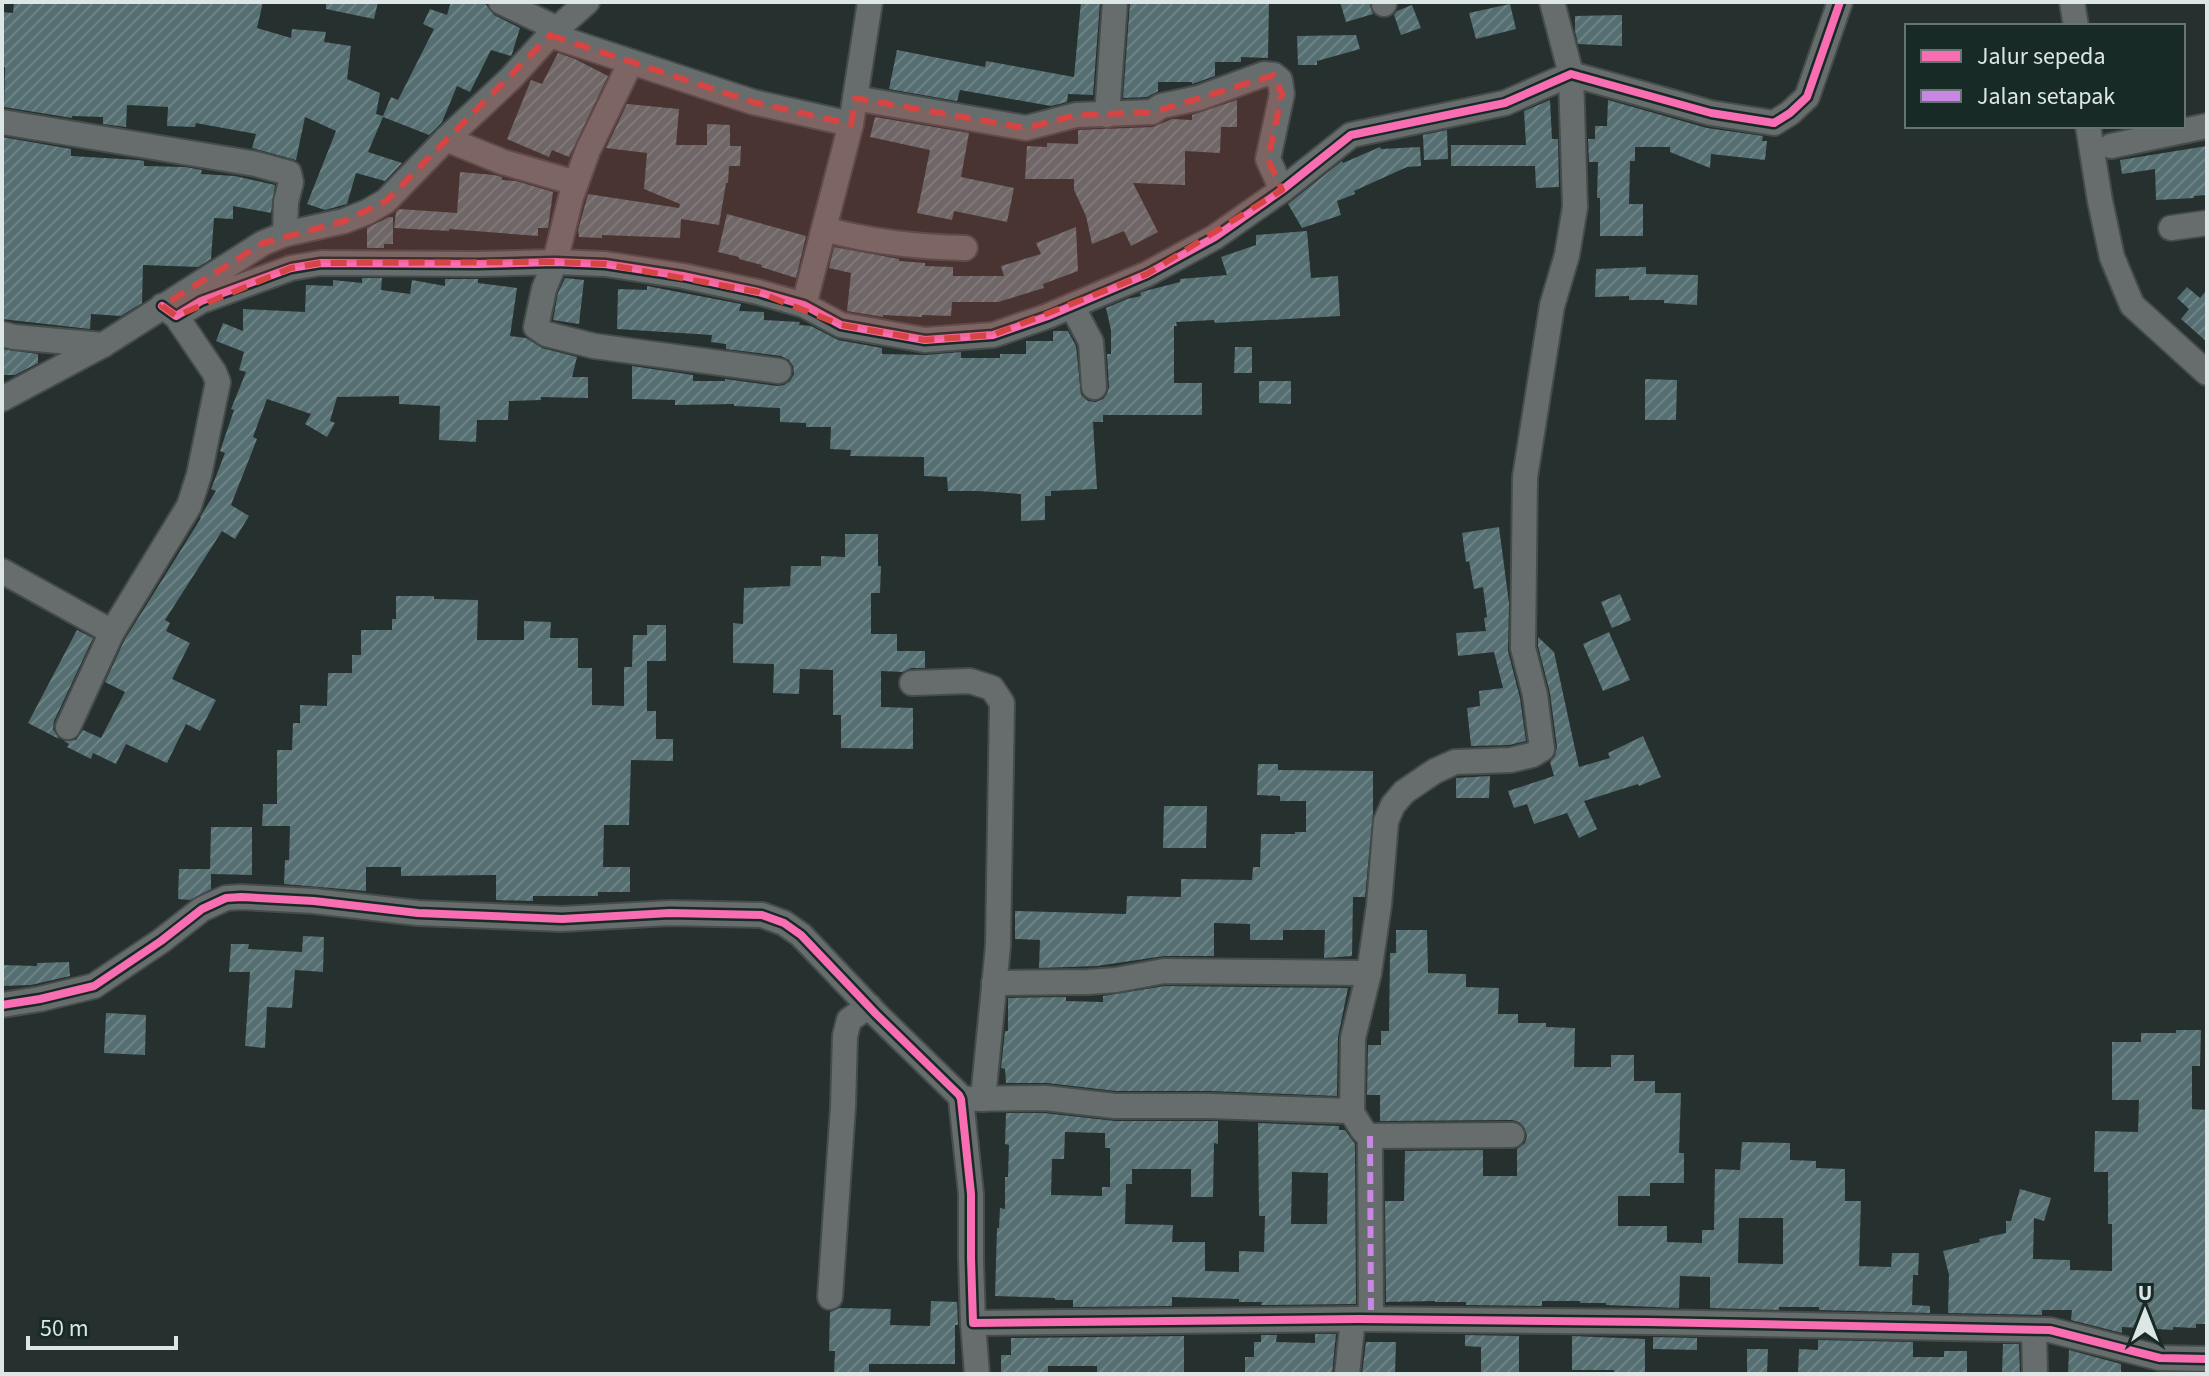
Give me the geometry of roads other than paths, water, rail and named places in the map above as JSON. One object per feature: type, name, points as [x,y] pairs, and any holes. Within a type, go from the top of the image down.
[{"type":"street","points":[[501,2],[554,32],[631,62],[753,102],[851,124]]},
{"type":"street","points":[[169,311],[226,265],[263,243],[285,234],[344,221],[386,201],[587,2]]},
{"type":"street","points":[[804,305],[851,124],[870,2]]},
{"type":"street","points":[[1107,115],[1115,2]]},
{"type":"street","points":[[1512,1135],[1365,1134],[1352,1113],[1353,1038],[1369,973],[1386,821],[1393,805],[1404,792],[1455,762],[1511,760],[1542,749],[1535,695],[1523,648],[1525,477],[1552,306],[1567,255],[1575,207],[1571,74],[1552,2]]},
{"type":"street","points":[[2,399],[169,311],[291,268],[321,263],[605,264],[758,292],[804,305],[841,325],[925,340],[993,335],[1147,274],[1215,237],[1282,190],[1351,135],[1505,103],[1571,74],[1711,113],[1774,123],[1807,97],[1840,2]]},
{"type":"street","points":[[2072,2],[2076,24]]},
{"type":"street","points":[[631,62],[588,150],[576,183],[555,262],[544,289],[536,327],[542,332],[594,346],[779,371]]},
{"type":"street","points":[[855,98],[1026,128],[1076,115],[1152,112],[1161,106],[1199,98],[1264,74],[1274,75],[1280,80],[1282,94],[1268,159],[1282,190]]},
{"type":"street","points":[[2,122],[256,164],[289,173],[291,182],[286,202],[285,234]]},
{"type":"street","points":[[2111,146],[2207,126]]},
{"type":"street","points":[[2088,128],[2112,257],[2132,305],[2207,373]]},
{"type":"street","points":[[446,139],[503,162],[576,183]]},
{"type":"street","points":[[2171,228],[2207,223]]},
{"type":"street","points":[[824,229],[891,244],[965,248]]},
{"type":"street","points":[[226,265],[255,281]]},
{"type":"street","points":[[1072,306],[1091,342],[1094,387]]},
{"type":"street","points":[[68,727],[112,632],[189,506],[199,475],[215,402],[217,376],[169,311]]},
{"type":"street","points":[[2,334],[103,345]]},
{"type":"street","points":[[2,571],[112,632]]},
{"type":"street","points":[[912,683],[970,681],[992,688],[1002,703],[998,946],[972,1099],[971,1258],[977,1374]]},
{"type":"street","points":[[2,1005],[94,986],[202,909],[226,898],[314,901],[418,913],[562,919],[670,913],[762,915],[784,923],[801,935],[956,1090],[972,1099],[1045,1098],[1115,1106],[1352,1113]]},
{"type":"street","points":[[994,983],[1088,982],[1164,971],[1369,973]]},
{"type":"street","points":[[830,1297],[845,1036],[849,1020],[869,1006]]},
{"type":"street","points":[[1347,1374],[1362,1319],[1370,1136]]},
{"type":"street","points":[[973,1323],[1362,1319],[2050,1330],[2160,1358],[2207,1359]]},
{"type":"street","points":[[2034,1330],[2035,1374]]}]
